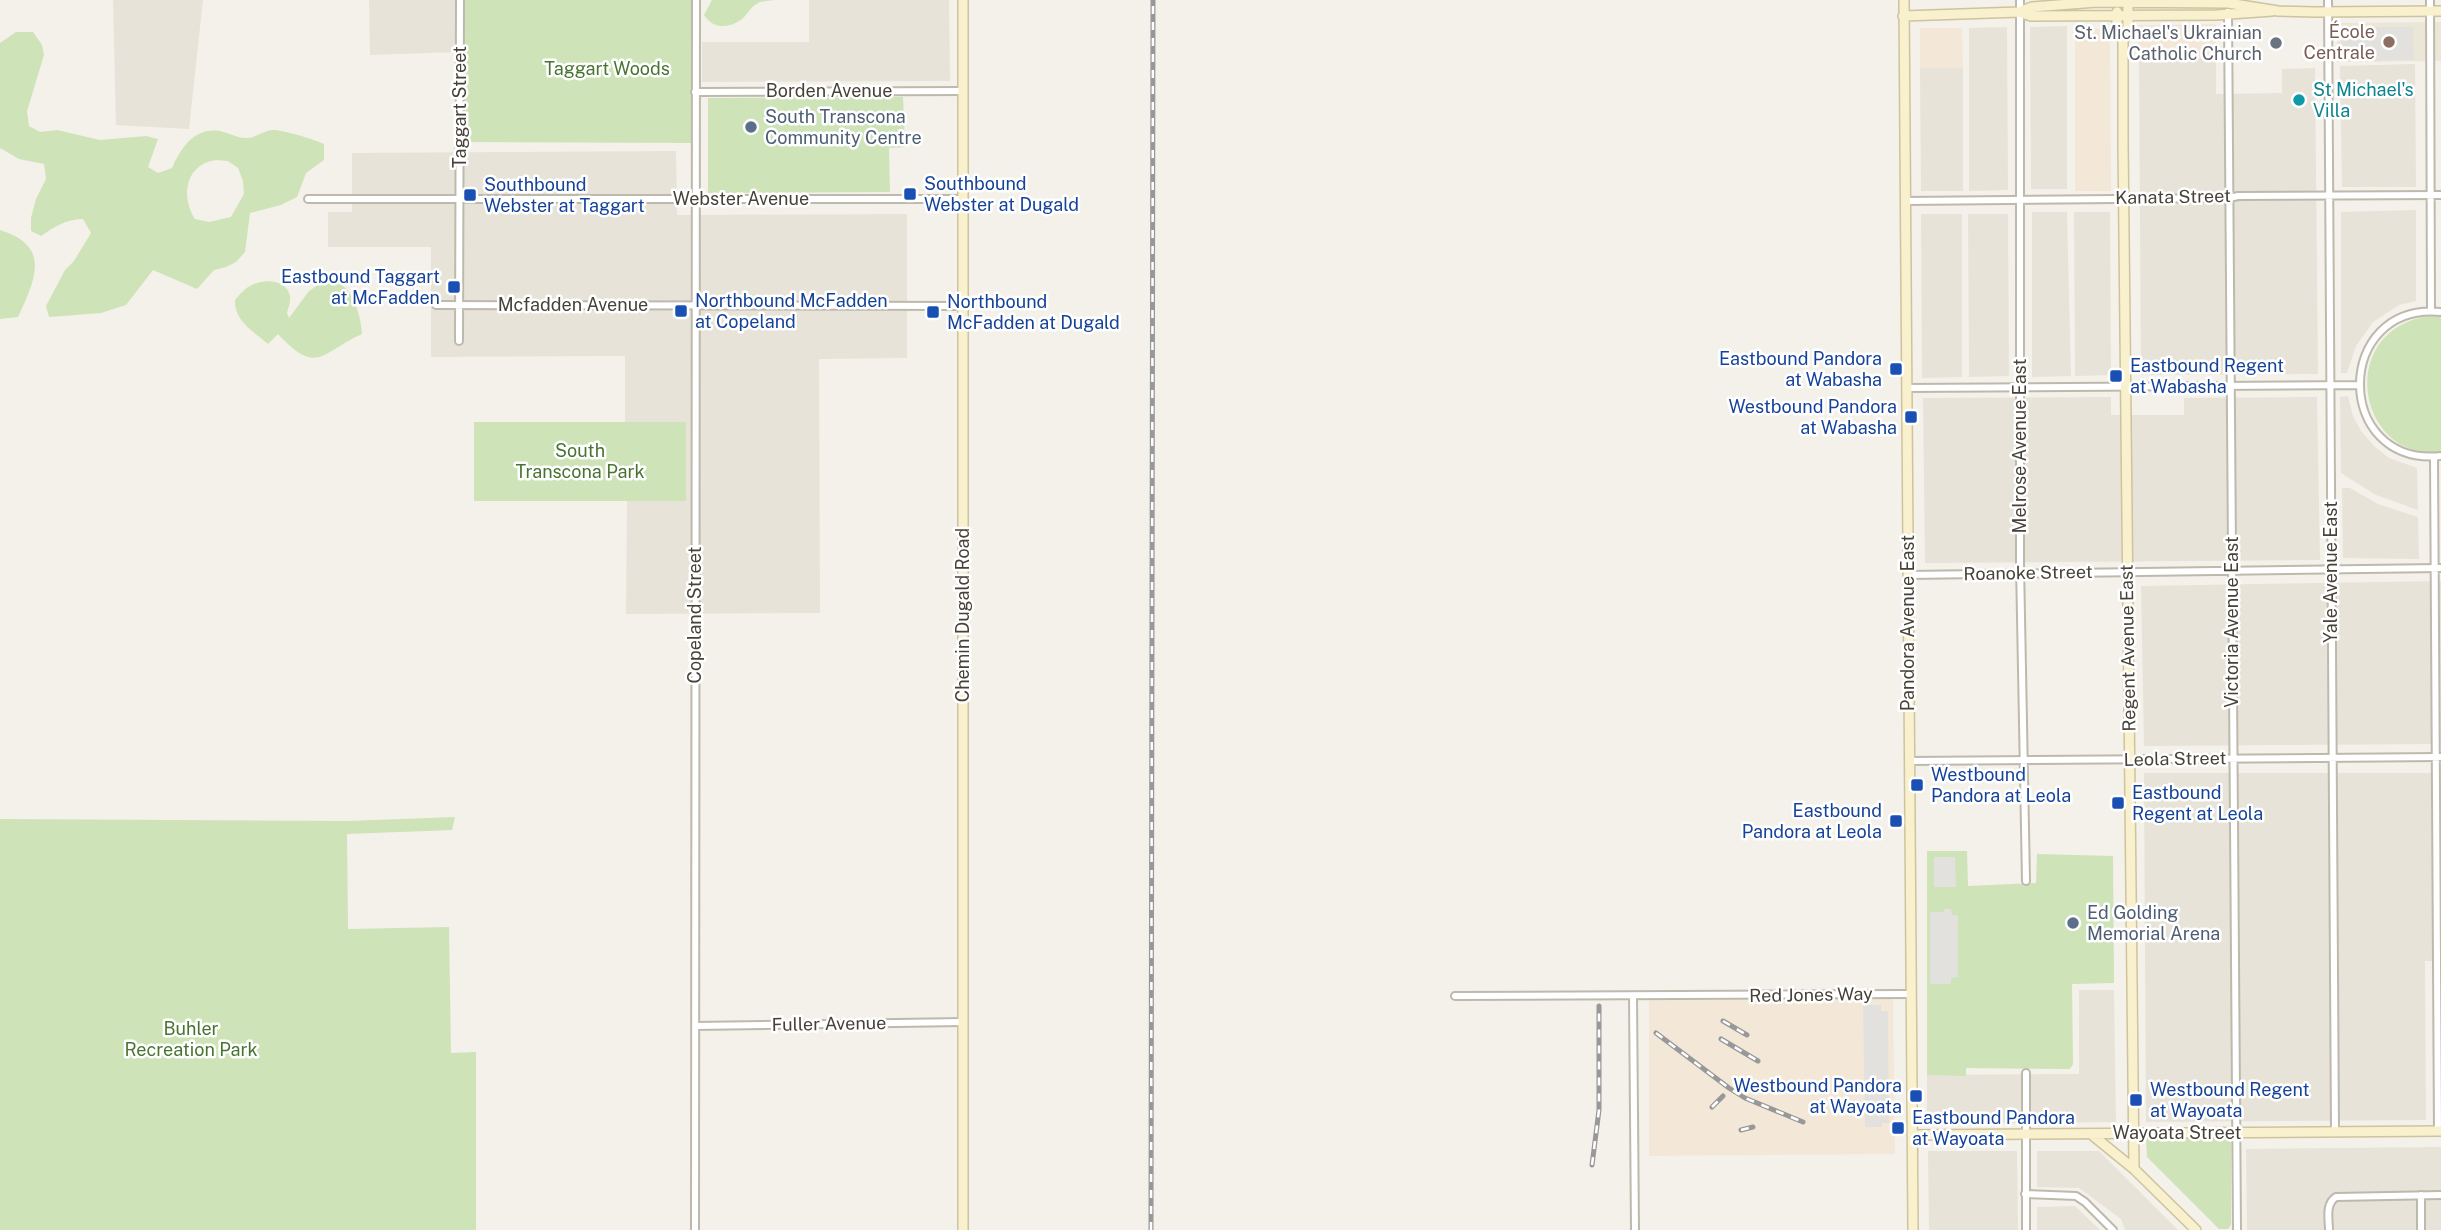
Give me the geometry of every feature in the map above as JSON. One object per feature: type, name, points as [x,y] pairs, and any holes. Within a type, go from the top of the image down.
[{"type":"main road","name":"Chemin Dugald Road","points":[[963,0],[963,1230]]},
{"type":"main road","name":"Pandora Avenue East","points":[[1903,0],[1913,1230]]},
{"type":"main road","points":[[1903,16],[2020,12],[2032,7],[2117,1],[2228,1],[2278,10]]},
{"type":"main road","points":[[2117,1],[2117,30],[2123,41]]},
{"type":"main road","points":[[2123,41],[2128,30],[2128,1]]},
{"type":"main road","points":[[2020,12],[2031,16],[2228,14],[2278,10],[2441,11]]},
{"type":"main road","name":"Regent Avenue East","points":[[2123,41],[2126,572],[2134,1169]]},
{"type":"main road","name":"Wayoata Street","points":[[1912,1135],[2439,1131]]},
{"type":"main road","points":[[2089,1133],[2134,1169],[2196,1230]]},
{"type":"street","name":"Taggart Street","points":[[458,341],[460,0]]},
{"type":"street","name":"Copeland Street","points":[[695,0],[695,1230]]},
{"type":"street","name":"Melrose Avenue East","points":[[2020,0],[2021,573],[2026,881]]},
{"type":"street","name":"Yale Avenue East","points":[[2328,0],[2335,1131]]},
{"type":"street","points":[[2430,0],[2431,311]]},
{"type":"street","name":"Victoria Avenue East","points":[[2228,1],[2237,1230]]},
{"type":"street","name":"Borden Avenue","points":[[695,92],[963,90]]},
{"type":"street","name":"Kanata Street","points":[[1906,201],[2441,195]]},
{"type":"street","name":"Webster Avenue","points":[[308,199],[963,199]]},
{"type":"street","name":"Mcfadden Avenue","points":[[436,306],[963,306]]},
{"type":"street","points":[[2439,1131],[2437,457],[2409,453],[2381,437],[2366,416],[2359,385],[2364,357],[2380,333],[2403,317],[2431,311],[2441,312]]},
{"type":"street","points":[[1906,388],[2359,385]]},
{"type":"street","name":"Roanoke Street","points":[[1909,575],[2438,568]]},
{"type":"street","name":"Leola Street","points":[[1909,761],[2438,757]]},
{"type":"street","name":"Red Jones Way","points":[[1455,996],[1910,994]]},
{"type":"street","points":[[1633,996],[1635,1230]]},
{"type":"street","name":"Fuller Avenue","points":[[695,1026],[963,1022]]},
{"type":"street","points":[[2025,1073],[2026,1230]]},
{"type":"street","points":[[2025,1194],[2076,1196],[2113,1230]]},
{"type":"street","points":[[2421,1195],[2421,1230]]},
{"type":"street","points":[[2329,1230],[2329,1208],[2331,1200],[2336,1197],[2441,1195]]},
{"type":"shaded area","points":[[113,0],[203,0],[189,129],[116,125]]},
{"type":"shaded area","points":[[369,0],[460,0],[460,52],[370,55]]},
{"type":"shaded area","points":[[809,0],[949,0],[950,81],[702,82],[702,42],[809,42]]},
{"type":"shaded area","name":"École Centrale","points":[[2441,22],[2441,61],[2337,62],[2337,23]]},
{"type":"shaded area","points":[[2216,24],[2216,58],[2139,56],[2137,25]]},
{"type":"shaded area","points":[[2067,26],[2067,189],[2031,189],[2030,27]]},
{"type":"shaded area","points":[[2075,26],[2101,29],[2110,36],[2111,191],[2075,191]]},
{"type":"shaded area","points":[[2007,27],[2008,190],[1969,191],[1969,28]]},
{"type":"shaded area","points":[[2342,27],[2413,27],[2414,60],[2340,61]]},
{"type":"shaded area","points":[[1920,28],[1962,28],[1963,68],[1920,68]]},
{"type":"shaded area","points":[[2139,56],[2216,58],[2216,94],[2282,93],[2282,69],[2315,68],[2318,374],[2141,375]]},
{"type":"shaded area","points":[[2415,64],[2416,187],[2342,187],[2340,66]]},
{"type":"shaded area","points":[[1920,68],[1963,68],[1963,191],[1921,191]]},
{"type":"shaded area","points":[[676,151],[677,215],[907,214],[907,358],[819,359],[820,613],[626,614],[627,501],[686,500],[686,422],[625,422],[625,356],[431,357],[431,247],[328,247],[328,212],[352,212],[352,153]]},
{"type":"shaded area","points":[[2416,210],[2416,301],[2399,305],[2373,322],[2356,346],[2347,373],[2341,373],[2341,212]]},
{"type":"shaded area","points":[[2032,212],[2067,212],[2071,376],[2032,377]]},
{"type":"shaded area","points":[[2074,212],[2110,212],[2111,375],[2075,376]]},
{"type":"shaded area","points":[[1921,214],[1962,214],[1962,377],[1922,378]]},
{"type":"shaded area","points":[[1968,214],[2008,214],[2009,376],[1969,377]]},
{"type":"shaded area","points":[[2348,396],[2353,416],[2374,446],[2389,458],[2417,468],[2418,510],[2376,495],[2341,473],[2340,397]]},
{"type":"shaded area","points":[[2111,397],[2111,415],[2184,415],[2184,398],[2317,397],[2320,560],[1925,563],[1923,398]]},
{"type":"shaded area","points":[[2342,488],[2350,488],[2378,504],[2418,517],[2419,559],[2343,558]]},
{"type":"shaded area","points":[[2441,581],[2441,744],[2144,746],[2141,586]]},
{"type":"shaded area","points":[[2144,773],[2441,773],[2441,961],[2425,961],[2426,1120],[2146,1122]]},
{"type":"shaded area","points":[[1934,857],[1955,857],[1956,887],[1934,887]]},
{"type":"shaded area","points":[[1944,909],[1951,909],[1952,915],[1958,915],[1958,977],[1951,978],[1951,984],[1930,984],[1930,912],[1944,912]]},
{"type":"shaded area","points":[[2079,990],[2114,990],[2116,1122],[1927,1124],[1927,1075],[2079,1074]]},
{"type":"shaded area","points":[[1893,998],[1895,1154],[1649,1156],[1649,1000]]},
{"type":"shaded area","points":[[1863,1005],[1881,1005],[1881,1011],[1888,1011],[1889,1123],[1882,1123],[1882,1127],[1865,1127]]},
{"type":"shaded area","points":[[2441,1147],[2441,1230],[2247,1230],[2246,1149]]},
{"type":"shaded area","points":[[1928,1151],[2017,1151],[2018,1230],[1929,1230]]},
{"type":"shaded area","points":[[2037,1151],[2099,1151],[2178,1230],[2125,1230],[2121,1219],[2079,1188],[2037,1187]]},
{"type":"shaded area","points":[[2075,1206],[2100,1230],[2037,1230],[2037,1207]]},
{"type":"green space","name":"Taggart Woods","points":[[460,0],[696,0],[696,143],[459,142]]},
{"type":"green space","points":[[712,0],[774,0],[758,3],[742,19],[722,26],[712,23],[704,15]]},
{"type":"green space","points":[[16,32],[33,32],[42,45],[44,55],[27,111],[29,126],[40,132],[57,130],[100,140],[146,136],[158,139],[148,167],[158,173],[172,168],[190,140],[203,132],[211,131],[246,138],[272,130],[290,133],[324,144],[324,160],[306,173],[297,197],[281,205],[250,213],[245,252],[236,262],[214,270],[197,289],[153,270],[126,305],[101,313],[49,317],[46,306],[65,270],[74,261],[91,233],[83,219],[66,222],[41,236],[31,231],[36,199],[46,179],[44,164],[19,159],[0,148],[0,43]],"holes":[[[228,161],[238,168],[244,194],[231,217],[209,222],[195,219],[190,210],[187,191],[192,174],[206,163]]]},
{"type":"green space","points":[[903,97],[905,147],[889,148],[890,192],[708,193],[708,98]]},
{"type":"green space","points":[[0,230],[27,245],[35,266],[30,290],[18,317],[0,319]]},
{"type":"green space","points":[[327,279],[342,285],[353,299],[362,334],[320,357],[302,355],[278,334],[268,344],[241,320],[238,314],[235,300],[241,293],[252,285],[269,281],[280,284],[288,291],[289,318],[309,291]]},
{"type":"green space","points":[[2429,316],[2441,317],[2441,452],[2412,450],[2390,437],[2375,417],[2368,393],[2369,368],[2379,345],[2399,326]]},
{"type":"green space","name":"South Transcona Park","points":[[474,422],[686,422],[686,501],[474,501]]},
{"type":"green space","name":"Buhler Recreation Park","points":[[455,817],[452,830],[347,834],[348,929],[449,927],[451,1053],[476,1052],[476,1230],[0,1230],[0,819],[348,821]]},
{"type":"green space","points":[[1927,851],[1967,851],[1968,886],[2036,883],[2037,854],[2113,856],[2114,983],[2072,984],[2073,1064],[2070,1069],[1966,1068],[1966,1076],[1927,1075]]},
{"type":"green space","points":[[2225,1137],[2231,1142],[2231,1225],[2228,1229],[2219,1229],[2147,1157],[2146,1138]]},
{"type":"railway","points":[[1151,1230],[1153,0]]},
{"type":"railway","points":[[1592,1165],[1599,1110],[1599,1006]]},
{"type":"railway","points":[[1723,1021],[1747,1035]]},
{"type":"railway","points":[[1656,1033],[1745,1098],[1803,1122]]},
{"type":"railway","points":[[1721,1039],[1758,1061]]},
{"type":"railway","points":[[1712,1107],[1723,1096]]},
{"type":"railway","points":[[1741,1130],[1753,1127]]},
{"type":"place","name":"École Centrale","points":[[2389,42]]},
{"type":"place","name":"St. Michael's Ukrainian Catholic Church","points":[[2276,43]]},
{"type":"place","name":"St Michael's Villa","points":[[2299,100]]},
{"type":"place","name":"South Transcona Community Centre","points":[[751,127]]},
{"type":"place","name":"Southbound Webster at Dugald","points":[[910,194]]},
{"type":"place","name":"Southbound Webster at Taggart","points":[[470,195]]},
{"type":"place","name":"Eastbound Taggart at McFadden","points":[[454,287]]},
{"type":"place","name":"Northbound McFadden at Copeland","points":[[681,311]]},
{"type":"place","name":"Northbound McFadden at Dugald","points":[[933,312]]},
{"type":"place","name":"Eastbound Pandora at Wabasha","points":[[1896,369]]},
{"type":"place","name":"Eastbound Regent at Wabasha","points":[[2116,376]]},
{"type":"place","name":"Westbound Pandora at Wabasha","points":[[1911,417]]},
{"type":"place","name":"Westbound Pandora at Leola","points":[[1917,785]]},
{"type":"place","name":"Eastbound Regent at Leola","points":[[2118,803]]},
{"type":"place","name":"Eastbound Pandora at Leola","points":[[1896,821]]},
{"type":"place","name":"Ed Golding Memorial Arena","points":[[2073,923]]},
{"type":"place","name":"Westbound Pandora at Wayoata","points":[[1916,1096]]},
{"type":"place","name":"Westbound Regent at Wayoata","points":[[2136,1100]]},
{"type":"place","name":"Eastbound Pandora at Wayoata","points":[[1898,1128]]}]
